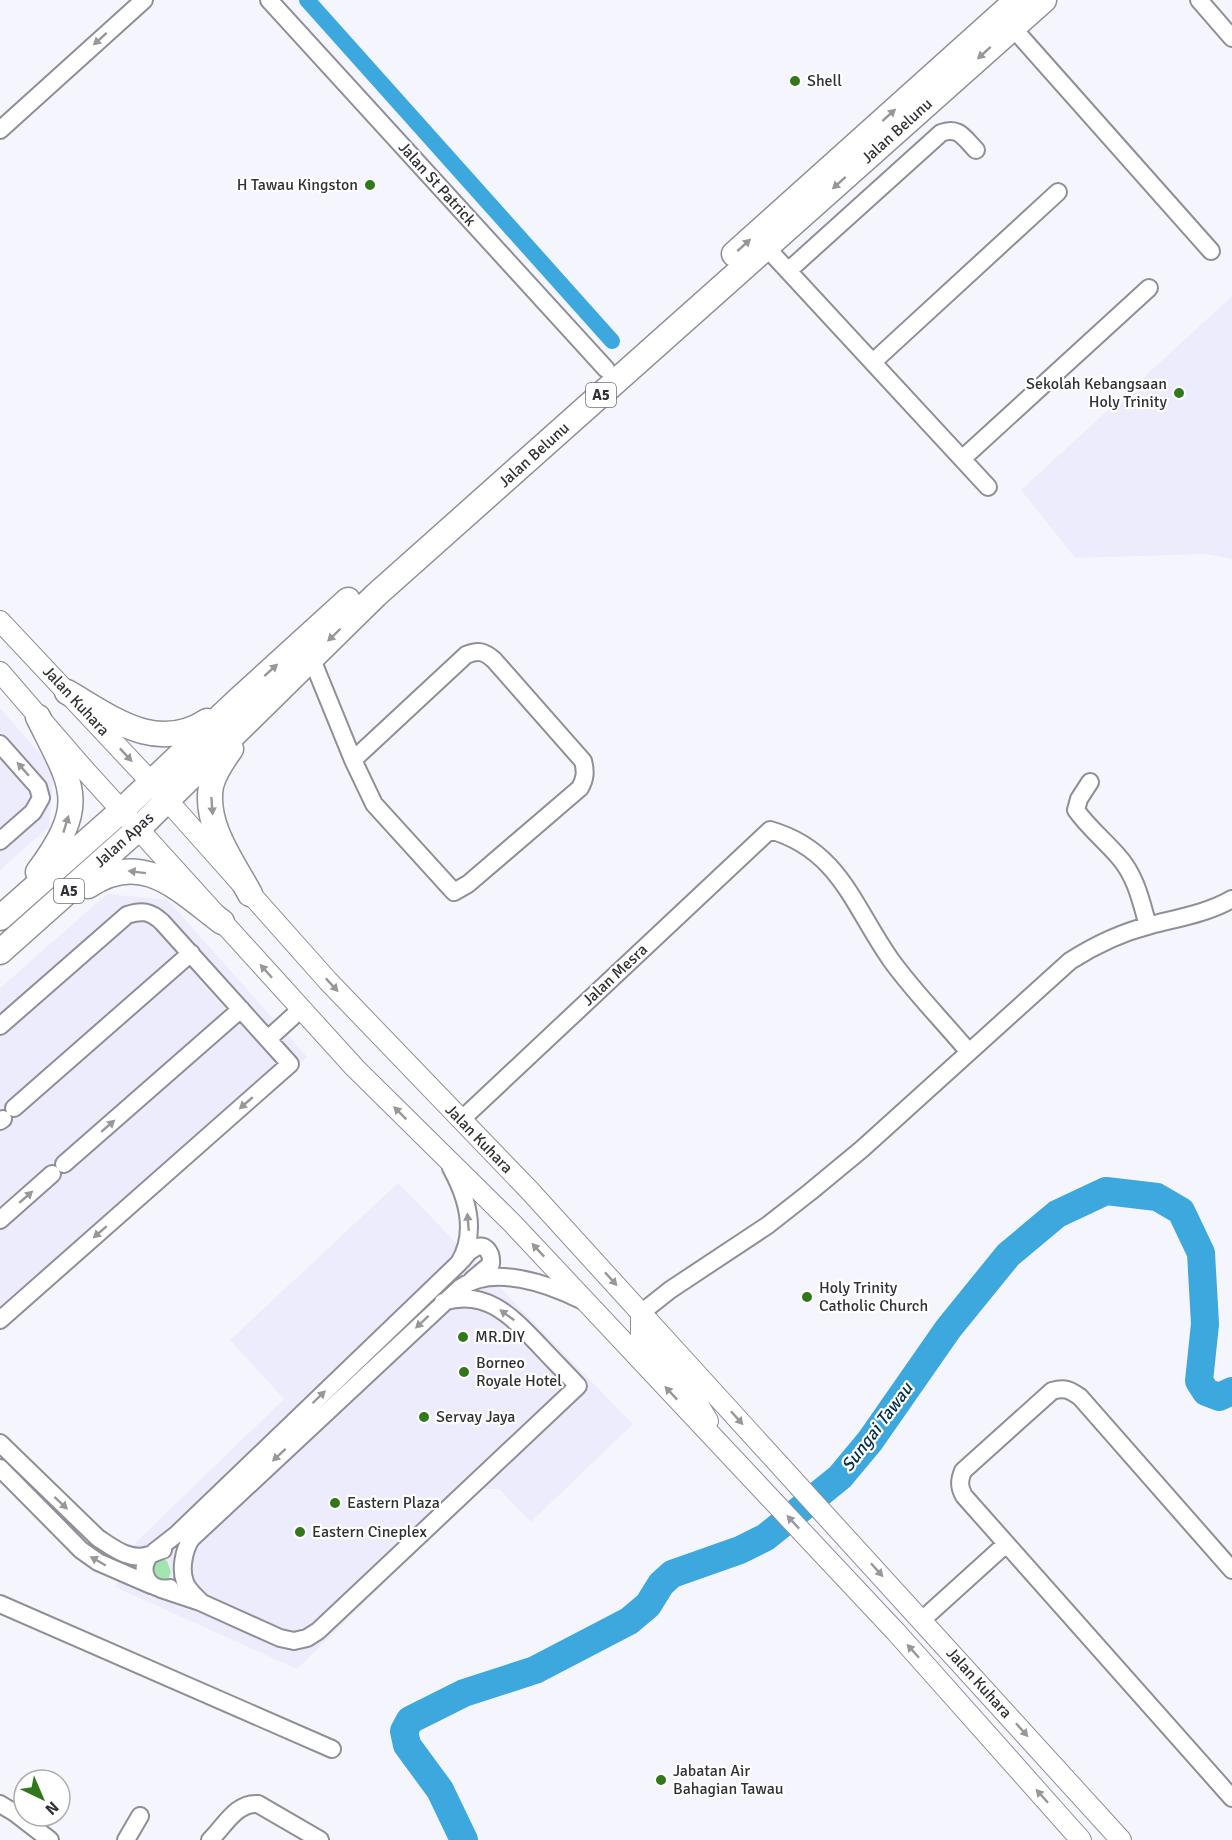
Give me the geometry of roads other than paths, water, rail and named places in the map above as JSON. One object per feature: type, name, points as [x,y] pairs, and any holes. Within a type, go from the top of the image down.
[{"type":"highway","name":"Jalan Belunu","points":[[168,800],[244,709],[606,369],[1017,0]]},
{"type":"highway","name":"Jalan Belunu","points":[[151,782],[311,657],[376,595],[1044,0]]},
{"type":"highway","points":[[67,692],[121,724],[144,733],[171,736],[244,709]]},
{"type":"highway","points":[[244,709],[211,785],[211,810],[216,831],[250,894]]},
{"type":"highway","points":[[6,913],[54,851],[63,836],[69,818],[71,797],[68,778],[38,717]]},
{"type":"highway","name":"Jalan Apas","points":[[6,913],[151,782]]},
{"type":"highway","name":"Jalan Apas","points":[[0,952],[168,800]]},
{"type":"highway","points":[[29,926],[102,876],[119,871],[139,871],[157,876],[222,922]]},
{"type":"main road","name":"Jalan Kuhara","points":[[0,621],[168,800],[358,1014],[530,1191],[1121,1840]]},
{"type":"main road","points":[[0,672],[121,811],[355,1068],[513,1224],[726,1452]]},
{"type":"main road","points":[[641,1313],[641,1335],[688,1387],[726,1452]]},
{"type":"main road","name":"Jalan Kuhara","points":[[726,1452],[896,1632],[1081,1840]]},
{"type":"street","points":[[0,130],[144,0]]},
{"type":"street","name":"Jalan St Patrick","points":[[269,0],[606,369]]},
{"type":"street","points":[[1199,0],[1232,38]]},
{"type":"street","points":[[1012,28],[1211,251]]},
{"type":"street","points":[[788,271],[941,133],[957,130],[975,150]]},
{"type":"street","points":[[873,362],[1058,192]]},
{"type":"street","points":[[766,247],[988,487]]},
{"type":"street","points":[[962,459],[1149,288]]},
{"type":"street","points":[[311,657],[353,760],[374,804],[454,892],[468,884],[580,788],[586,770],[583,761],[494,660],[486,652],[477,650],[466,655],[353,760]]},
{"type":"street","points":[[0,744],[38,787],[41,798],[33,813],[0,841]]},
{"type":"street","points":[[1090,782],[1076,810],[1120,858],[1131,875],[1139,891],[1148,926]]},
{"type":"street","name":"Jalan Mesra","points":[[460,1120],[770,830],[786,835],[811,850],[832,869],[851,893],[891,960],[968,1051]]},
{"type":"street","points":[[641,1313],[669,1290],[768,1225],[810,1192],[862,1149],[1070,961],[1103,942],[1148,926],[1208,910],[1232,899]]},
{"type":"street","points":[[0,1026],[127,915],[145,911],[154,914],[191,953],[290,1064],[0,1320]]},
{"type":"street","points":[[6,1116],[191,953]]},
{"type":"street","points":[[0,1220],[241,1009]]},
{"type":"street","points":[[268,1039],[301,1009]]},
{"type":"street","points":[[447,1159],[461,1187],[469,1222],[467,1247],[459,1263]]},
{"type":"street","points":[[480,1246],[489,1250],[492,1256],[491,1263],[443,1302],[196,1532],[186,1547],[182,1575],[176,1585],[166,1589],[156,1587],[147,1581],[144,1570],[146,1560],[177,1534],[459,1263],[473,1248],[480,1246]]},
{"type":"street","points":[[468,1282],[495,1278],[524,1279],[554,1287],[587,1302]]},
{"type":"street","points":[[0,1468],[81,1550],[98,1563],[200,1602],[279,1638],[294,1641],[307,1638],[318,1631],[578,1386],[510,1315],[492,1305],[473,1299],[454,1299],[443,1302]]},
{"type":"street","points":[[1232,1570],[1080,1397],[1070,1390],[1063,1388],[1052,1391],[963,1472],[960,1479],[960,1488],[964,1496],[1232,1798]]},
{"type":"street","points":[[0,1443],[98,1538],[122,1553],[136,1557],[166,1550],[176,1554],[183,1564],[184,1582],[200,1602]]},
{"type":"street","points":[[922,1620],[1006,1544]]},
{"type":"street","points":[[0,1604],[332,1749]]},
{"type":"street","points":[[210,1840],[244,1804],[250,1803],[258,1804],[320,1840]]},
{"type":"street","points":[[0,1804],[50,1840]]},
{"type":"street","points":[[127,1840],[140,1816]]},
{"type":"waterway","points":[[307,0],[612,341]]},
{"type":"waterway","name":"Sungai Tawau","points":[[464,1840],[440,1790],[407,1745],[404,1731],[410,1720],[464,1693],[535,1670],[629,1621],[648,1605],[661,1584],[672,1574],[740,1550],[766,1537],[840,1477],[870,1441],[948,1329],[1008,1255],[1057,1214],[1106,1191],[1157,1197],[1181,1211],[1201,1253],[1205,1324],[1199,1381],[1206,1392],[1219,1397],[1232,1391]]},
{"type":"place","name":"Shell","points":[[795,81]]},
{"type":"place","name":"H Tawau Kingston","points":[[370,185]]},
{"type":"place","name":"Sekolah Kebangsaan Holy Trinity","points":[[1179,393]]},
{"type":"place","name":"Holy Trinity Catholic Church","points":[[807,1297]]},
{"type":"place","name":"MR.DIY","points":[[463,1337]]},
{"type":"place","name":"Borneo Royale Hotel","points":[[464,1372]]},
{"type":"place","name":"Servay Jaya","points":[[424,1417]]},
{"type":"place","name":"Eastern Plaza","points":[[335,1503]]},
{"type":"place","name":"Eastern Cineplex","points":[[300,1532]]},
{"type":"place","name":"Jabatan Air Bahagian Tawau","points":[[661,1780]]}]
